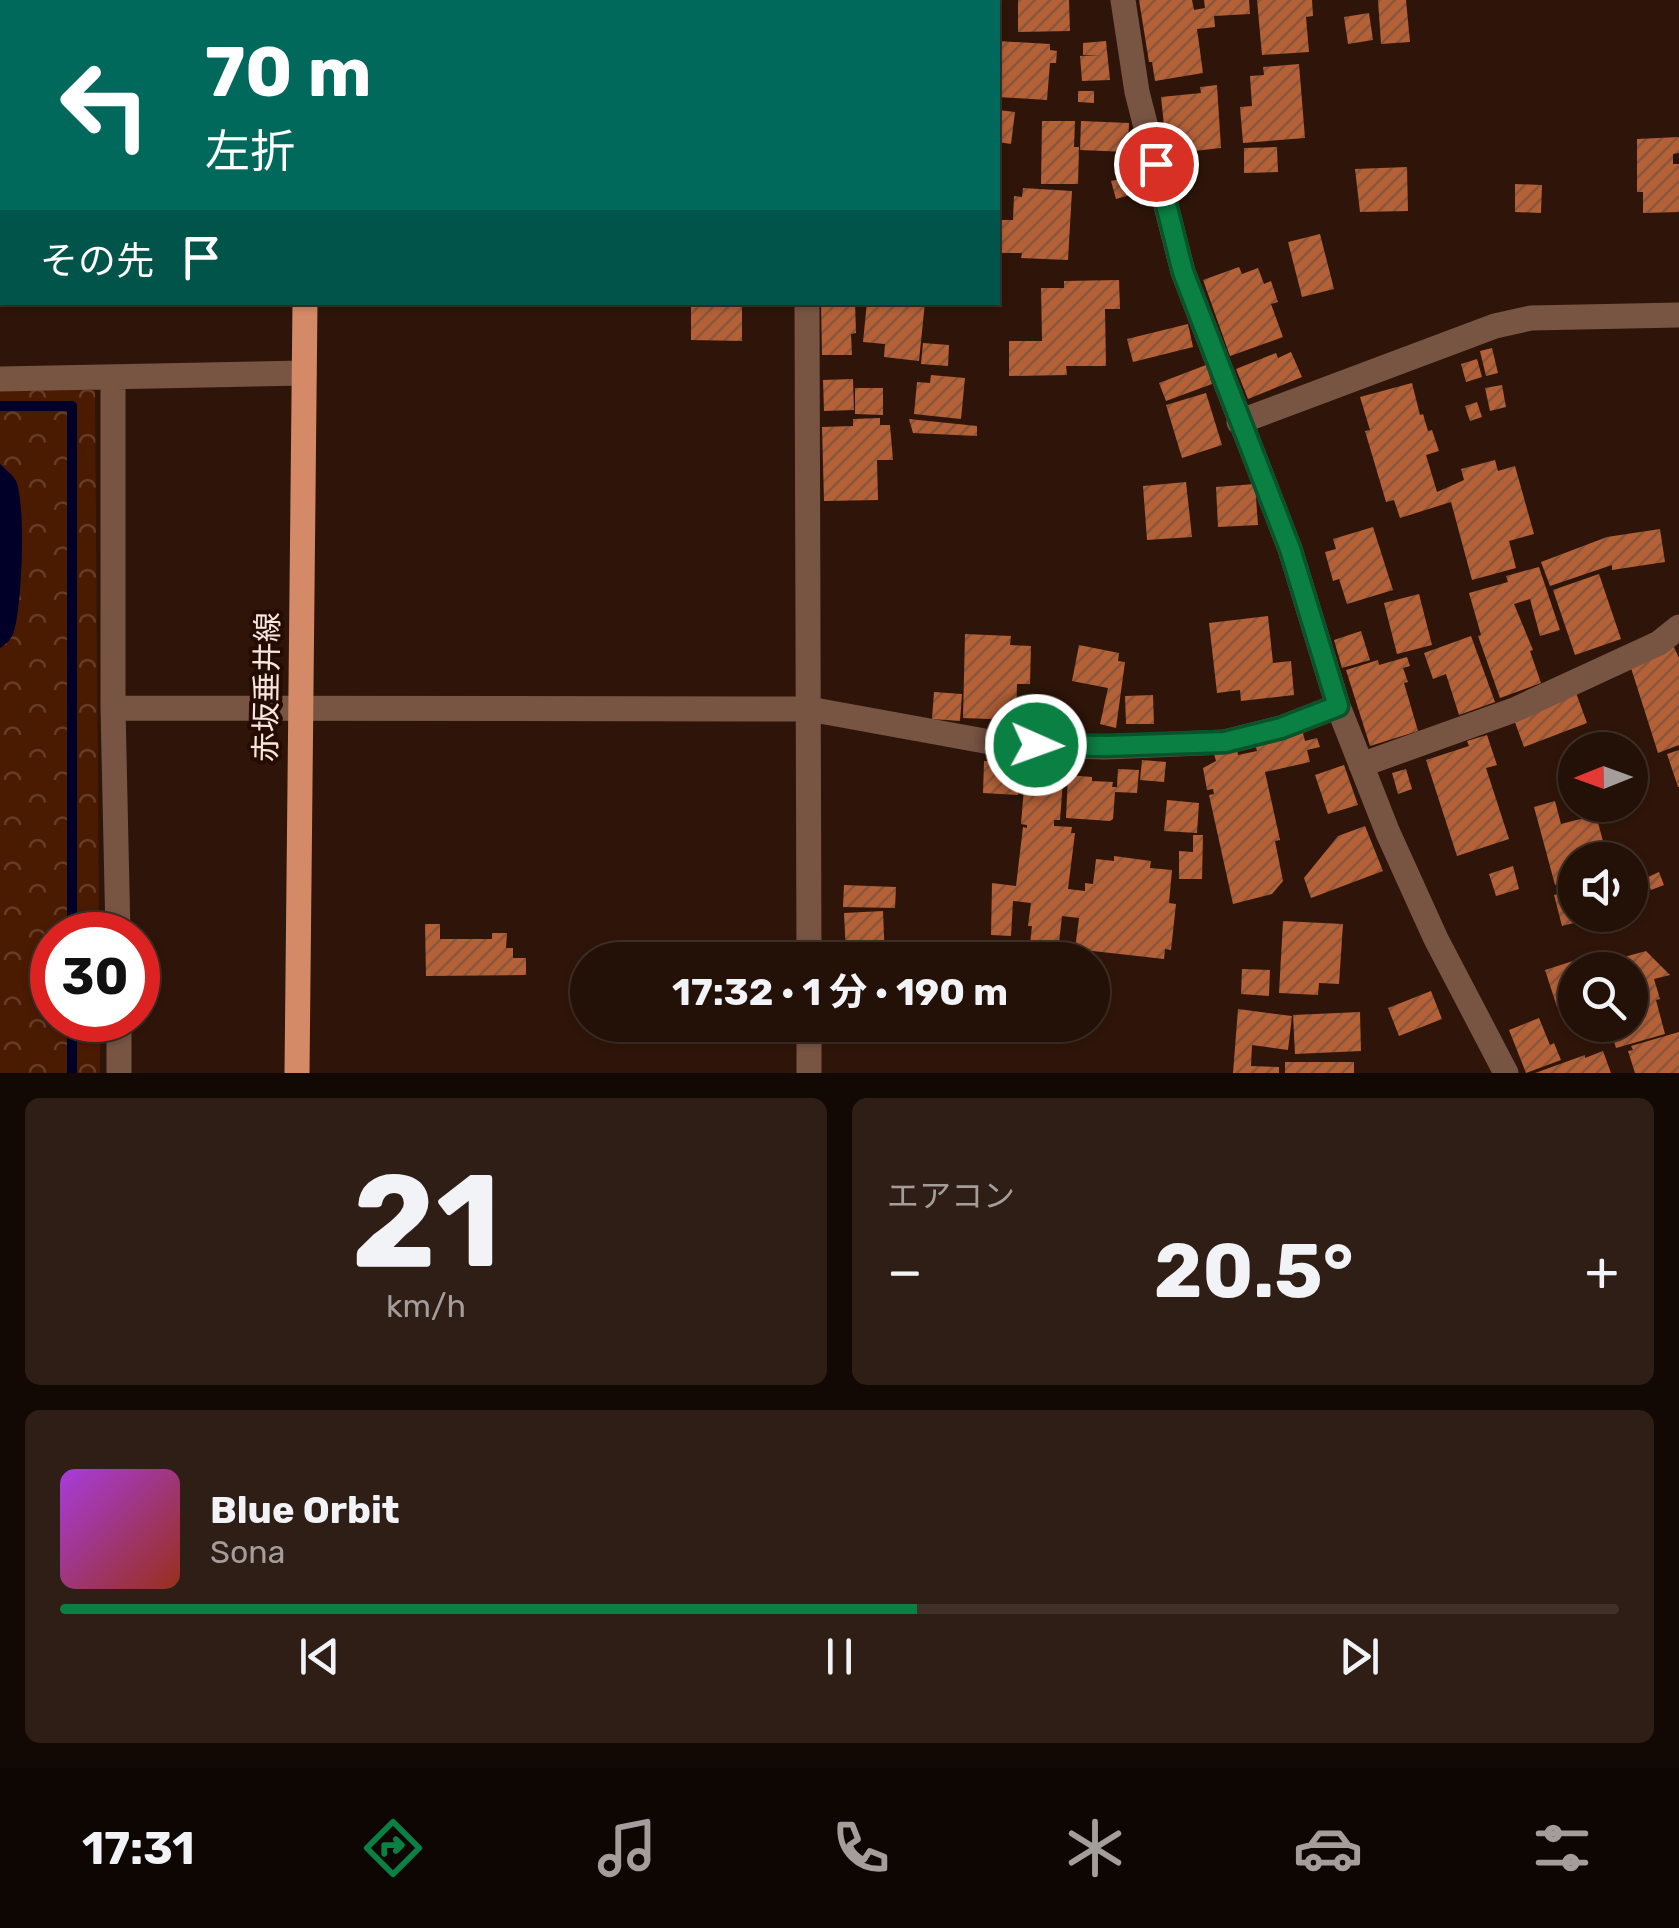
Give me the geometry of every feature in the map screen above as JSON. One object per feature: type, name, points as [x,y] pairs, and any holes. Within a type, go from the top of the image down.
[{"type":"main road","name":"赤坂垂井線","points":[[297,1073],[305,305]]},
{"type":"street","points":[[1123,0],[1137,92],[1183,272],[1290,549],[1338,706],[1361,765],[1436,939],[1506,1073]]},
{"type":"street","points":[[807,305],[810,942]]},
{"type":"street","points":[[1240,422],[1495,326],[1531,318],[1679,314]]},
{"type":"street","points":[[0,379],[304,372]]},
{"type":"street","points":[[113,378],[118,912]]},
{"type":"street","points":[[1361,765],[1514,710],[1659,642],[1679,627]]},
{"type":"street","points":[[114,708],[809,710],[1001,744],[1106,746],[1225,742],[1281,728],[1338,706]]},
{"type":"street","points":[[119,1042],[119,1073]]},
{"type":"street","points":[[810,1042],[810,1073]]},
{"type":"green space","points":[[95,390],[99,912],[30,912],[30,1042],[100,1042],[100,1073],[0,1073],[0,649],[12,636],[17,618],[22,532],[16,481],[0,464],[0,391]]},
{"type":"water","points":[[0,464],[16,481],[22,532],[17,618],[12,636],[0,648]]},
{"type":"building","points":[[1018,0],[1069,0],[1070,31],[1018,32]]},
{"type":"building","points":[[1139,0],[1192,0],[1194,10],[1205,8],[1204,0],[1249,0],[1250,14],[1214,16],[1215,27],[1197,29],[1203,73],[1155,81]]},
{"type":"building","points":[[1257,0],[1312,0],[1313,16],[1306,17],[1309,52],[1262,55]]},
{"type":"building","points":[[1378,0],[1406,0],[1410,42],[1381,44]]},
{"type":"building","points":[[1369,13],[1373,40],[1348,44],[1344,17]]},
{"type":"building","points":[[1000,41],[1050,44],[1050,50],[1057,51],[1056,63],[1050,63],[1047,100],[1000,97]]},
{"type":"building","points":[[1106,41],[1110,80],[1082,81],[1080,56],[1101,55],[1083,55],[1083,43]]},
{"type":"building","points":[[1299,64],[1305,138],[1243,143],[1240,107],[1252,106],[1250,76],[1264,75],[1263,67]]},
{"type":"building","points":[[1217,85],[1221,148],[1167,154],[1161,97],[1201,93],[1200,87]]},
{"type":"building","points":[[1078,91],[1094,91],[1094,103],[1078,102]]},
{"type":"building","points":[[1000,110],[1015,112],[1011,144],[1000,142]]},
{"type":"building","points":[[1042,121],[1075,121],[1078,184],[1041,184]]},
{"type":"building","points":[[1081,121],[1129,123],[1128,152],[1080,150]]},
{"type":"building","points":[[1679,137],[1679,153],[1673,154],[1673,164],[1679,164],[1679,212],[1643,213],[1643,192],[1637,192],[1637,139]]},
{"type":"building","points":[[1277,147],[1278,172],[1244,173],[1244,148]]},
{"type":"building","points":[[1407,167],[1408,211],[1360,212],[1355,169]]},
{"type":"building","points":[[1125,178],[1130,195],[1116,199],[1111,181]]},
{"type":"building","points":[[1515,184],[1542,185],[1541,213],[1515,212]]},
{"type":"building","points":[[1023,188],[1072,191],[1068,260],[1000,253],[1000,220],[1013,220],[1014,196],[1022,197]]},
{"type":"building","points":[[1320,234],[1334,289],[1302,297],[1288,242]]},
{"type":"building","points":[[1239,267],[1242,274],[1258,268],[1264,284],[1271,281],[1278,302],[1271,304],[1283,337],[1230,356],[1203,280]]},
{"type":"building","points":[[1119,280],[1120,309],[1105,309],[1106,366],[1066,366],[1067,375],[1009,376],[1009,341],[1042,341],[1041,288],[1064,288],[1064,281]]},
{"type":"building","points":[[691,305],[742,305],[742,341],[691,340]]},
{"type":"building","points":[[821,305],[855,305],[852,355],[822,355]]},
{"type":"building","points":[[867,305],[925,305],[919,361],[884,357],[885,344],[863,342]]},
{"type":"building","points":[[1188,324],[1193,347],[1133,362],[1127,339]]},
{"type":"building","points":[[923,343],[949,345],[948,366],[921,364]]},
{"type":"building","points":[[1492,348],[1498,373],[1486,376],[1480,351]]},
{"type":"building","points":[[1291,352],[1302,377],[1248,399],[1236,369],[1276,353],[1278,358]]},
{"type":"building","points":[[1477,359],[1482,377],[1466,382],[1461,364]]},
{"type":"building","points":[[1206,365],[1212,384],[1166,401],[1159,383]]},
{"type":"building","points":[[931,375],[965,378],[961,419],[914,414],[917,382],[930,383]]},
{"type":"building","points":[[853,379],[854,410],[824,411],[823,380]]},
{"type":"building","points":[[1412,383],[1420,415],[1423,414],[1428,431],[1432,430],[1439,451],[1426,455],[1437,492],[1464,480],[1461,469],[1495,460],[1498,471],[1515,466],[1534,534],[1509,541],[1516,568],[1472,580],[1451,502],[1400,518],[1394,500],[1386,502],[1365,431],[1370,430],[1360,397]]},
{"type":"building","points":[[1502,385],[1506,407],[1490,411],[1485,388]]},
{"type":"building","points":[[855,388],[883,388],[883,415],[855,414]]},
{"type":"building","points":[[1206,393],[1222,445],[1182,458],[1166,405]]},
{"type":"building","points":[[1477,402],[1482,417],[1470,421],[1465,406]]},
{"type":"building","points":[[880,418],[880,425],[890,425],[893,460],[877,460],[878,500],[824,501],[822,427],[853,426],[853,419]]},
{"type":"building","points":[[909,419],[977,426],[977,436],[913,433]]},
{"type":"building","points":[[1186,482],[1192,537],[1147,540],[1143,486]]},
{"type":"building","points":[[1255,484],[1258,525],[1218,527],[1216,487]]},
{"type":"building","points":[[1373,527],[1393,590],[1347,604],[1339,579],[1333,581],[1325,552],[1336,549],[1333,539]]},
{"type":"building","points":[[1660,529],[1665,562],[1612,570],[1612,565],[1550,586],[1541,562],[1607,537]]},
{"type":"building","points":[[1539,567],[1560,630],[1540,636],[1530,599],[1514,604],[1533,650],[1530,651],[1541,683],[1500,698],[1478,636],[1481,635],[1469,593],[1508,582],[1506,576]]},
{"type":"building","points":[[1599,574],[1621,639],[1575,655],[1553,590]]},
{"type":"building","points":[[1419,594],[1432,645],[1397,654],[1384,603]]},
{"type":"building","points":[[1268,616],[1273,663],[1291,661],[1294,695],[1241,701],[1240,690],[1217,693],[1209,623]]},
{"type":"building","points":[[1361,631],[1370,660],[1342,668],[1334,640]]},
{"type":"building","points":[[965,634],[1011,636],[1010,645],[1031,646],[1030,684],[1017,684],[1016,720],[963,718]]},
{"type":"building","points":[[1471,636],[1495,702],[1459,715],[1446,674],[1433,679],[1424,653]]},
{"type":"building","points":[[1079,645],[1119,653],[1118,661],[1125,662],[1116,728],[1100,724],[1108,688],[1072,681]]},
{"type":"building","points":[[1674,647],[1679,658],[1679,745],[1658,753],[1631,668]]},
{"type":"building","points":[[1407,657],[1410,666],[1403,668],[1408,682],[1404,683],[1418,731],[1370,746],[1346,670],[1378,660],[1379,665]]},
{"type":"building","points":[[934,692],[962,694],[960,721],[932,719]]},
{"type":"building","points":[[1576,693],[1587,723],[1524,747],[1513,717]]},
{"type":"building","points":[[1153,695],[1154,724],[1126,724],[1125,696]]},
{"type":"building","points":[[1303,733],[1305,741],[1317,738],[1320,747],[1307,750],[1310,762],[1265,772],[1280,840],[1275,841],[1283,881],[1272,894],[1233,904],[1209,795],[1214,794],[1213,789],[1207,790],[1203,768],[1216,761],[1214,754],[1237,749],[1238,755],[1257,751],[1255,743]]},
{"type":"building","points":[[1487,735],[1497,765],[1486,768],[1509,839],[1457,856],[1426,760],[1469,746],[1467,741]]},
{"type":"building","points":[[1679,750],[1679,787],[1678,787],[1667,754]]},
{"type":"building","points":[[1142,760],[1166,762],[1164,782],[1140,780]]},
{"type":"building","points":[[984,761],[1020,763],[1018,795],[983,793]]},
{"type":"building","points":[[1344,765],[1358,805],[1328,814],[1315,775]]},
{"type":"building","points":[[1118,769],[1139,770],[1137,793],[1115,792],[1113,819],[1066,818],[1068,775],[1113,782],[1112,787],[1117,787]]},
{"type":"building","points":[[1406,769],[1412,789],[1398,794],[1392,773]]},
{"type":"building","points":[[1025,776],[1057,778],[1063,781],[1060,820],[1054,820],[1054,826],[1072,827],[1071,833],[1075,833],[1068,889],[1085,891],[1085,883],[1093,884],[1096,859],[1114,861],[1114,856],[1151,861],[1150,868],[1172,870],[1169,903],[1176,904],[1171,950],[1165,949],[1164,959],[1110,953],[1110,942],[1076,942],[1079,918],[1062,916],[1059,942],[1030,942],[1031,903],[1013,901],[1011,936],[991,935],[992,883],[1016,886],[1023,827],[1027,828],[1021,824]]},
{"type":"building","points":[[1167,800],[1199,803],[1197,833],[1164,831]]},
{"type":"building","points":[[1555,801],[1561,824],[1598,822],[1603,842],[1558,842],[1555,885],[1534,807]]},
{"type":"building","points":[[1365,826],[1383,871],[1311,898],[1304,878],[1338,836]]},
{"type":"building","points":[[1193,835],[1203,835],[1202,879],[1179,879],[1179,851],[1193,852]]},
{"type":"building","points":[[1513,866],[1519,889],[1496,896],[1489,874]]},
{"type":"building","points":[[1659,872],[1664,885],[1651,890],[1648,877]]},
{"type":"building","points":[[844,885],[896,887],[895,908],[843,907]]},
{"type":"building","points":[[883,911],[884,942],[845,942],[844,913]]},
{"type":"building","points":[[1283,921],[1343,924],[1339,984],[1319,983],[1318,995],[1279,993]]},
{"type":"building","points":[[425,924],[440,924],[440,939],[492,939],[492,933],[507,933],[506,948],[513,948],[513,958],[526,958],[526,975],[426,976]]},
{"type":"building","points":[[1648,953],[1670,975],[1654,979],[1665,1034],[1648,1039]]},
{"type":"building","points":[[1558,966],[1558,1007],[1557,1007],[1545,970]]},
{"type":"building","points":[[1242,969],[1270,970],[1269,996],[1241,994]]},
{"type":"building","points":[[1431,991],[1442,1019],[1399,1036],[1388,1008]]},
{"type":"building","points":[[1238,1009],[1292,1016],[1288,1050],[1252,1045],[1251,1066],[1279,1067],[1279,1073],[1233,1073]]},
{"type":"building","points":[[1360,1012],[1361,1051],[1295,1054],[1293,1015]]},
{"type":"building","points":[[1539,1018],[1561,1060],[1526,1073],[1509,1030]]},
{"type":"building","points":[[1679,1032],[1679,1073],[1635,1073],[1628,1051],[1633,1050],[1631,1046]]},
{"type":"building","points":[[1614,1042],[1637,1042],[1616,1048]]},
{"type":"building","points":[[1603,1051],[1611,1073],[1535,1073],[1585,1055]]},
{"type":"building","points":[[1285,1062],[1354,1062],[1354,1073],[1285,1073]]},
{"type":"waterway","points":[[0,406],[72,406],[72,912]]},
{"type":"waterway","points":[[72,1042],[72,1073]]},
{"type":"route","points":[[1036,745],[1225,742],[1281,728],[1338,706],[1290,549],[1183,272],[1156,164]]}]
